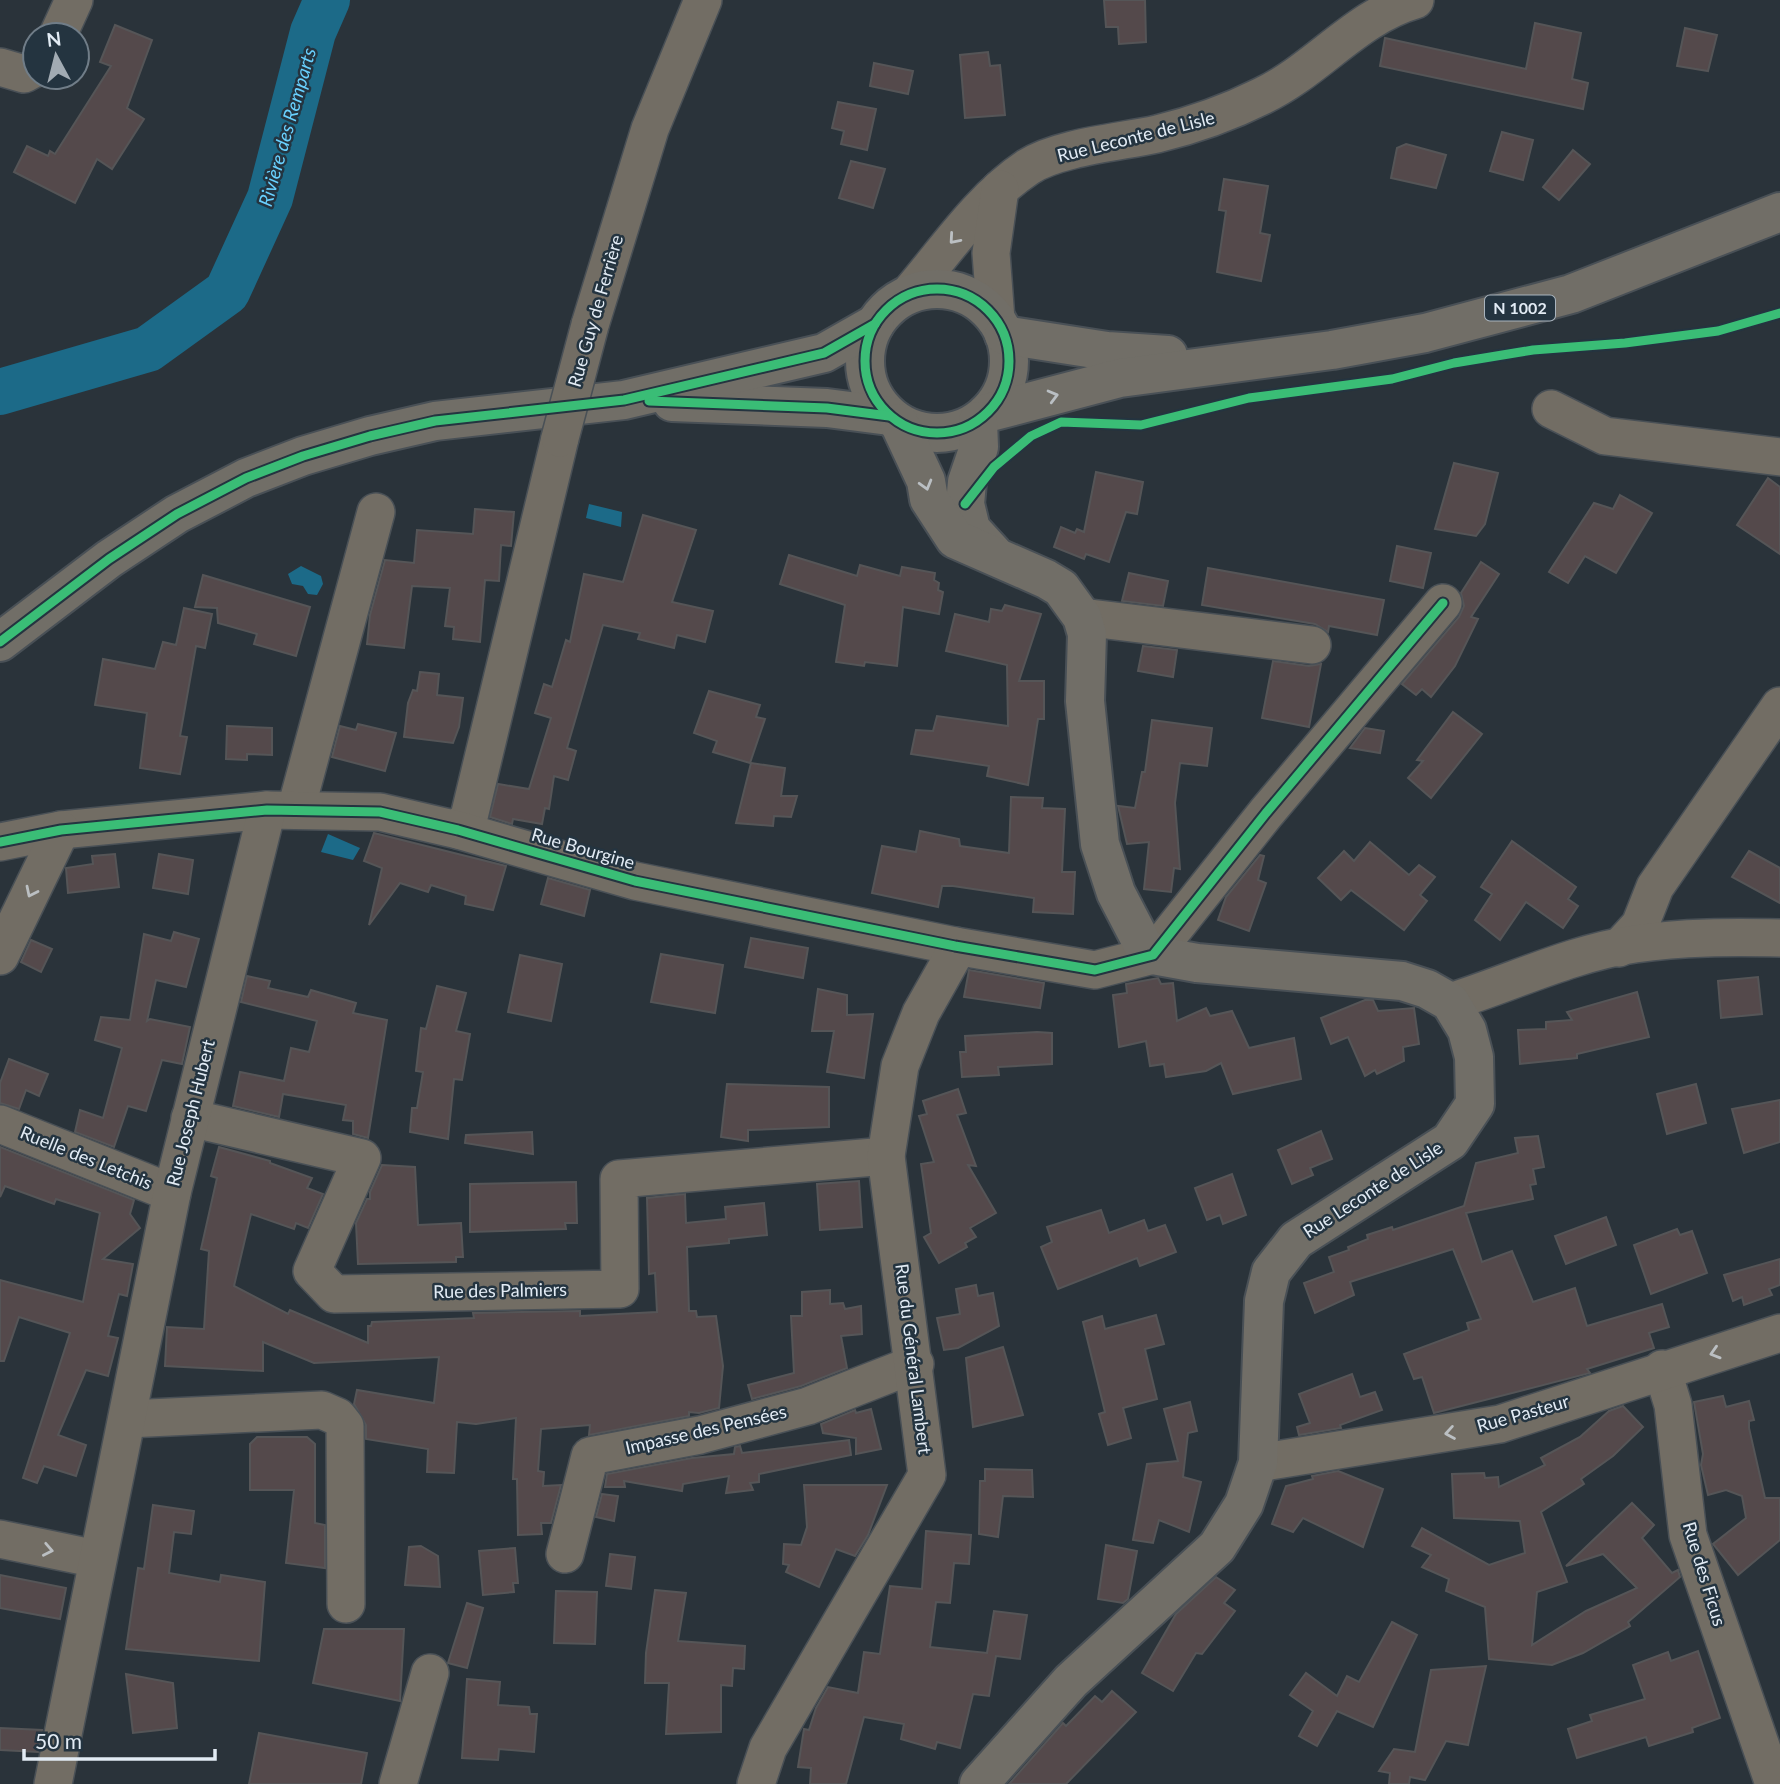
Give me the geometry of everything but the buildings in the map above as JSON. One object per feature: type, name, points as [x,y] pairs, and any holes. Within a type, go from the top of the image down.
[{"type":"main road","name":"N 1002","points":[[983,417],[1120,378],[1332,350],[1425,333],[1571,294],[1780,212]]},
{"type":"main road","points":[[624,400],[827,408],[894,420],[925,433],[939,434],[966,428],[983,417],[1002,394],[1007,379],[1009,349],[1000,327],[979,303],[957,292],[932,290],[908,295],[884,312],[875,324],[865,351],[867,380],[872,393],[894,420],[926,481],[929,499],[955,539],[1060,588],[1082,617],[1087,634],[1085,701],[1100,844],[1124,911],[1142,943],[1153,955],[1197,963],[1402,981],[1427,989],[1450,1002]]},
{"type":"main road","points":[[0,642],[177,514],[246,478],[370,436],[435,421],[624,400],[824,352],[836,349],[875,324]]},
{"type":"main road","name":"N 1002","points":[[1000,327],[1107,351],[1247,360]]},
{"type":"main road","points":[[983,417],[979,447],[967,482],[965,504],[971,530],[997,557]]},
{"type":"main road","name":"Rue Leconte de Lisle","points":[[979,1784],[1070,1681],[1217,1548],[1244,1504],[1258,1463],[1264,1301],[1272,1272],[1296,1240],[1450,1141],[1475,1104],[1474,1057],[1467,1030],[1450,1002]]},
{"type":"street","points":[[64,21],[74,0]]},
{"type":"street","name":"Rue Guy de Ferrière","points":[[458,830],[469,817],[560,438],[590,325],[650,129],[703,0]]},
{"type":"street","name":"Rue Leconte de Lisle","points":[[908,295],[1000,189],[1030,165],[1218,117],[1265,95],[1309,69],[1373,19],[1415,0]]},
{"type":"street","points":[[0,67],[21,73]]},
{"type":"street","points":[[1000,189],[991,253],[1000,327]]},
{"type":"street","points":[[1551,409],[1605,436],[1780,457]]},
{"type":"street","points":[[282,809],[376,512]]},
{"type":"street","points":[[1153,955],[1266,813],[1443,603]]},
{"type":"street","points":[[1082,617],[1312,645]]},
{"type":"street","points":[[1619,948],[1640,925],[1655,887],[1780,706]]},
{"type":"street","name":"Rue Bourgine","points":[[0,842],[61,830],[282,809],[380,812],[458,830],[635,880],[955,946],[1095,970],[1153,955]]},
{"type":"street","name":"Rue Joseph Hubert","points":[[53,1784],[172,1193],[190,1118],[282,809]]},
{"type":"street","points":[[0,956],[61,830]]},
{"type":"street","points":[[1450,1002],[1581,957],[1619,948],[1708,937],[1780,939]]},
{"type":"street","name":"Rue du Général Lambert","points":[[756,1784],[768,1748],[927,1475],[915,1364],[886,1156],[900,1066],[921,1013],[952,958],[955,946]]},
{"type":"street","name":"Rue des Palmiers","points":[[190,1118],[362,1158],[312,1271],[334,1294],[620,1289],[619,1179],[886,1156]]},
{"type":"street","name":"Ruelle des Letchis","points":[[0,1124],[172,1193]]},
{"type":"street","name":"Rue Pasteur","points":[[1258,1463],[1500,1424],[1662,1369],[1780,1334]]},
{"type":"street","name":"Impasse des Pensées","points":[[565,1554],[590,1456],[701,1435],[808,1406],[915,1364]]},
{"type":"street","name":"Rue des Ficus","points":[[1662,1369],[1673,1405],[1688,1535],[1768,1729],[1774,1784]]},
{"type":"street","points":[[127,1419],[322,1410],[338,1417],[345,1426],[346,1604]]},
{"type":"street","points":[[0,1539],[97,1559]]},
{"type":"street","points":[[398,1784],[430,1673]]},
{"type":"water","points":[[589,504],[622,512],[621,527],[586,518]]},
{"type":"water","points":[[301,566],[321,576],[323,584],[317,595],[308,594],[303,586],[292,584],[288,574]]},
{"type":"water","points":[[328,834],[360,848],[353,860],[321,852]]},
{"type":"waterway","name":"Rivière des Remparts","points":[[0,392],[148,349],[227,292],[270,198],[313,32],[327,0]]},
{"type":"cycle path","points":[[937,289],[965,294],[988,310],[1004,333],[1009,361],[1004,389],[988,412],[965,428],[937,433],[909,428],[886,412],[870,389],[865,361],[870,333],[886,310],[909,294],[937,289]]},
{"type":"cycle path","points":[[965,504],[994,467],[1031,436],[1061,422],[1141,425],[1249,398],[1392,379],[1454,363],[1533,350],[1625,343],[1718,331],[1780,313]]},
{"type":"cycle path","points":[[0,642],[109,559],[177,514],[246,478],[303,456],[370,436],[435,421],[624,400],[824,353],[875,324]]},
{"type":"cycle path","points":[[649,401],[827,408],[889,416]]},
{"type":"cycle path","points":[[0,842],[61,830],[267,810],[380,812],[458,830],[635,881],[955,946],[1095,970],[1153,955],[1266,813],[1443,603]]}]
